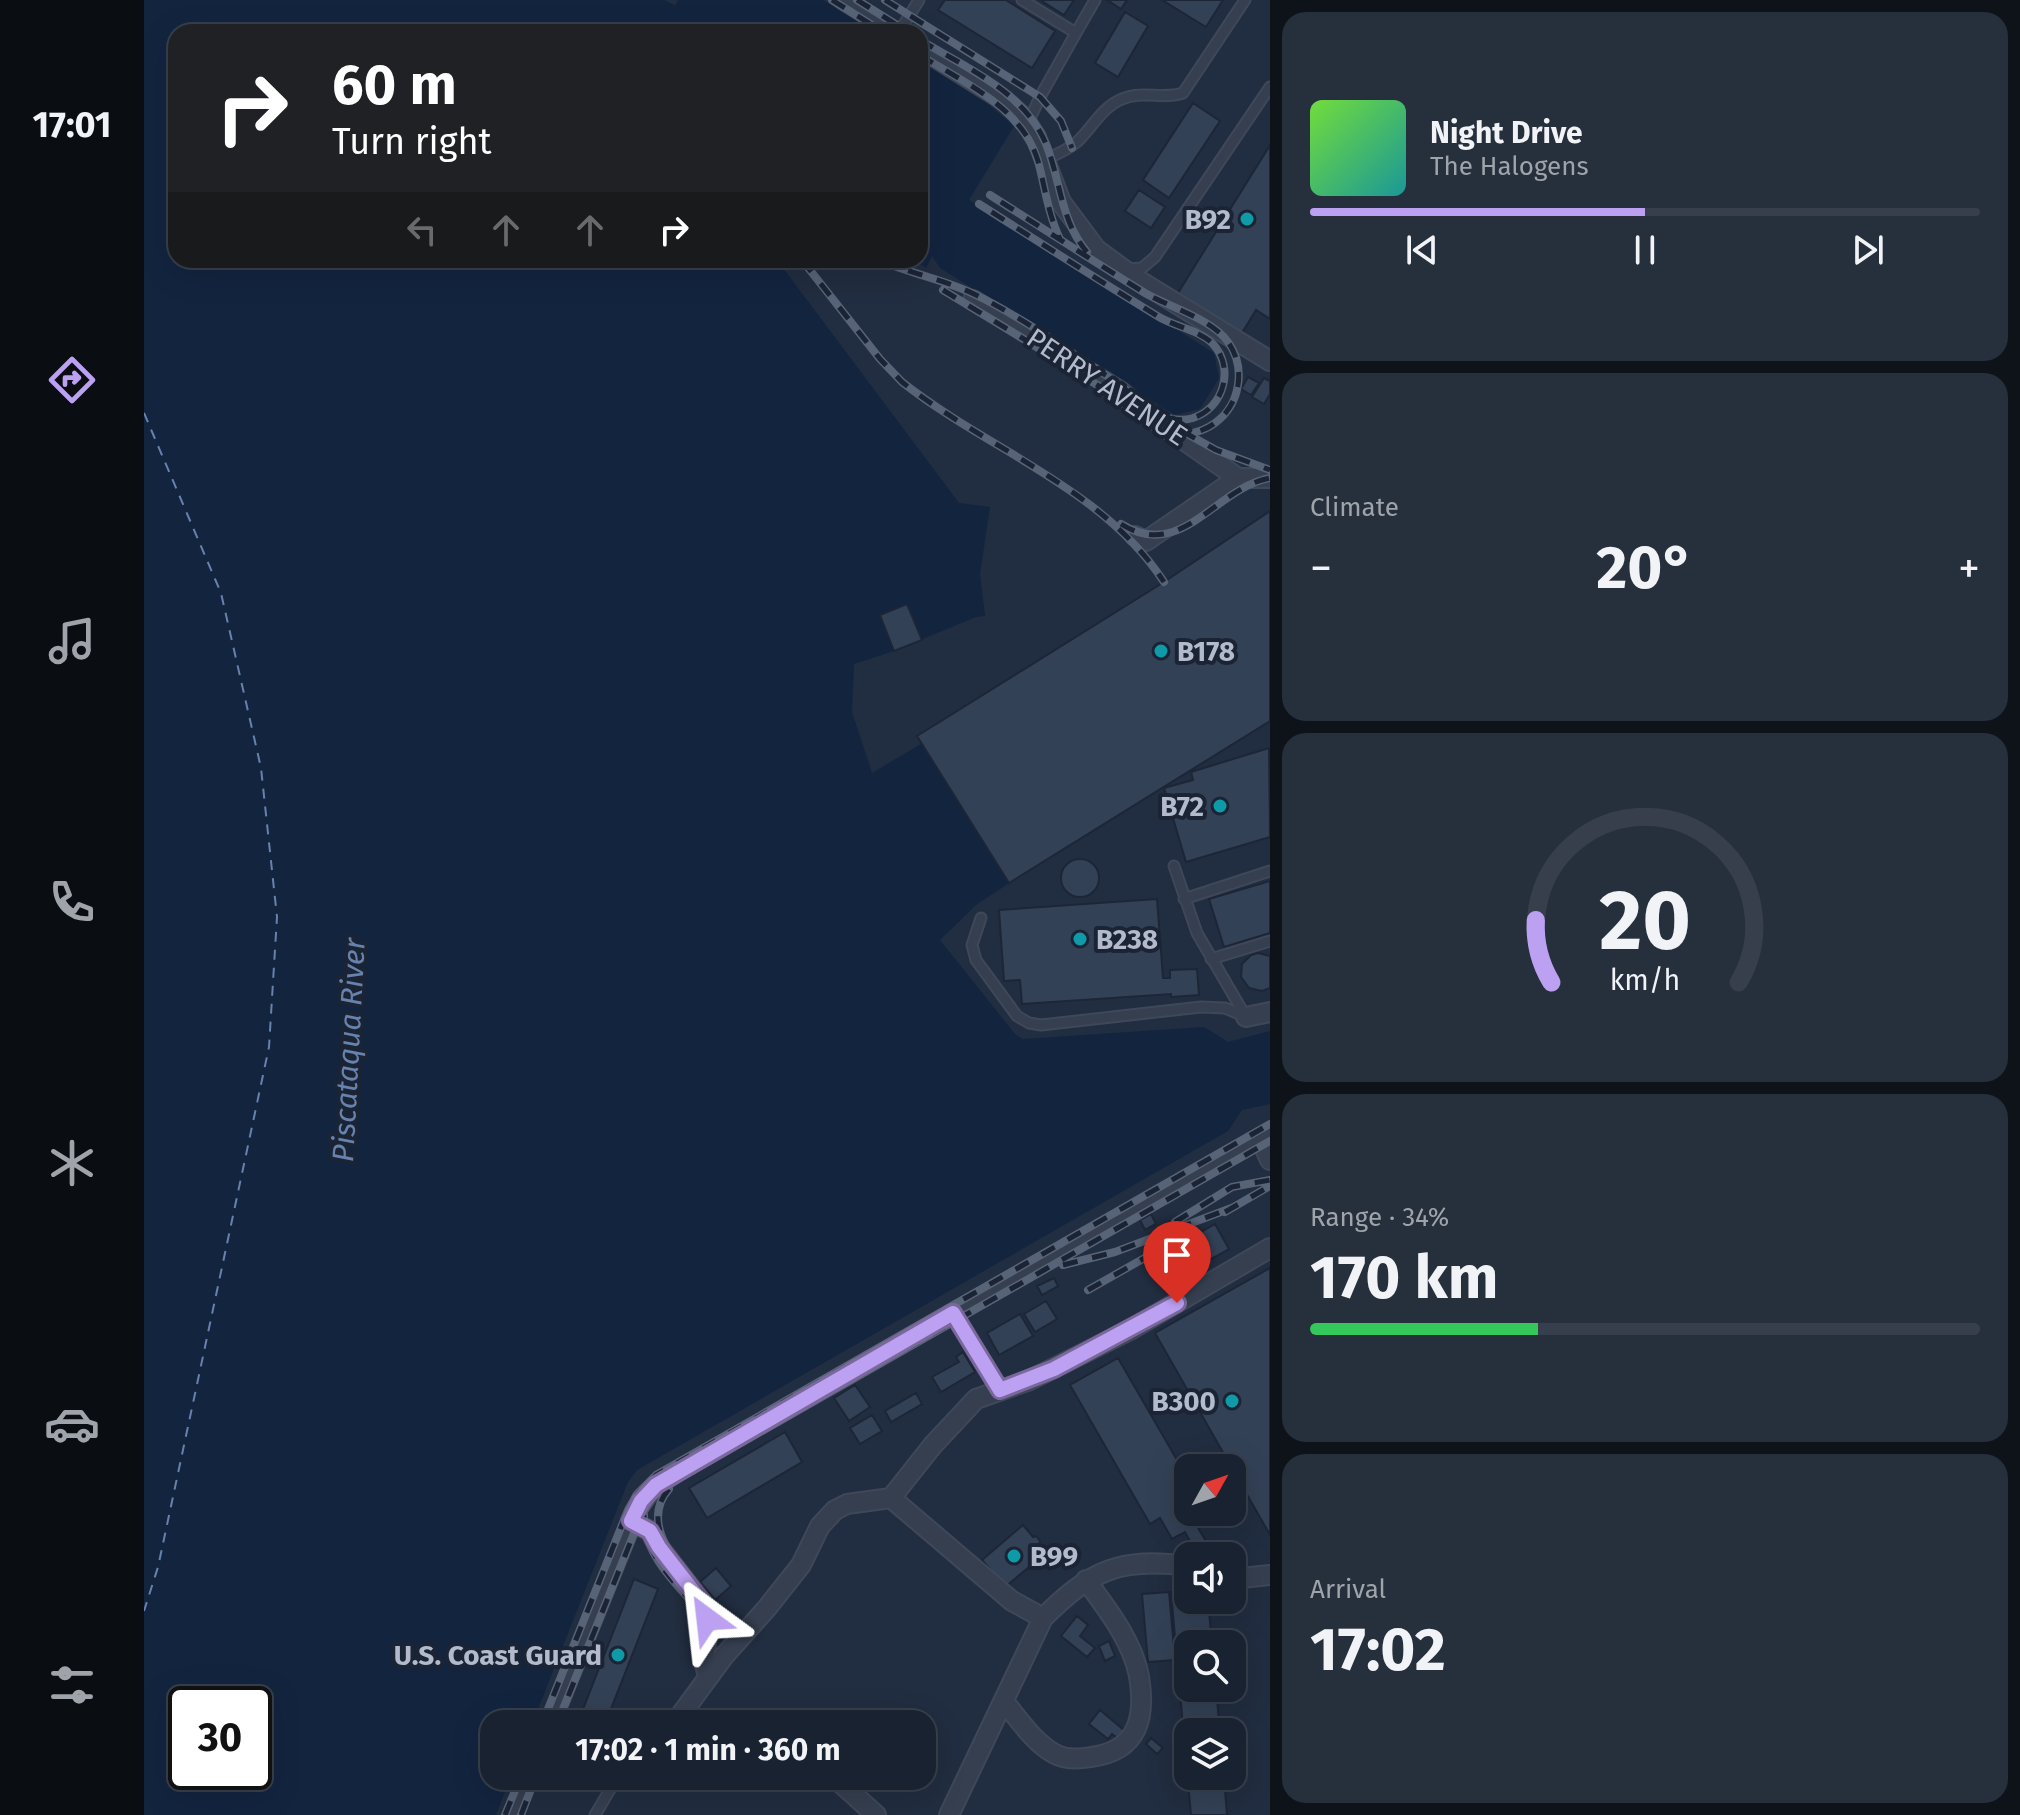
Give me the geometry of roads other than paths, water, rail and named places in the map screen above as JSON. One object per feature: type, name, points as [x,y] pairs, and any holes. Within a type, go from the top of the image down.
[{"type":"street","points":[[844,0],[884,24]]},
{"type":"street","points":[[928,53],[1005,101],[1028,123],[1057,195],[1096,249],[1138,280],[1270,361]]},
{"type":"street","name":"PERRY AVENUE","points":[[973,300],[1120,391],[1155,420],[1238,478]]},
{"type":"street","points":[[1135,536],[1146,541],[1238,478],[1270,478]]},
{"type":"street","points":[[1246,1017],[1270,1012]]},
{"type":"street","points":[[556,1710],[631,1521],[649,1491],[684,1467],[1265,1136],[1270,1160]]},
{"type":"street","points":[[684,1710],[801,1565],[817,1531],[827,1518],[847,1504],[891,1498],[969,1406],[983,1395],[1054,1369],[1130,1330],[1270,1248]]},
{"type":"street","points":[[891,1498],[1012,1601],[1043,1618]]},
{"type":"street","points":[[631,1521],[650,1531],[704,1605],[708,1624],[704,1660],[708,1677]]},
{"type":"street","points":[[949,1815],[1043,1618],[1086,1580],[1111,1569],[1132,1564],[1174,1566]]},
{"type":"street","points":[[1246,1579],[1270,1580]]},
{"type":"street","points":[[1004,1702],[1043,1745],[1061,1757],[1098,1756],[1114,1751],[1132,1738],[1140,1718],[1138,1674],[1125,1638],[1086,1580]]},
{"type":"street","points":[[513,1815],[523,1790]]},
{"type":"street","points":[[848,1790],[876,1815]]},
{"type":"lane","points":[[902,24],[919,0]]},
{"type":"lane","points":[[1022,0],[1076,33]]},
{"type":"lane","points":[[1028,123],[1095,0]]},
{"type":"lane","points":[[1044,160],[1071,146],[1106,110],[1123,98],[1142,93],[1174,96],[1183,93],[1245,0]]},
{"type":"lane","points":[[1121,267],[1142,268],[1155,257],[1270,87]]},
{"type":"lane","points":[[1174,866],[1197,933],[1246,1017]]},
{"type":"lane","points":[[1184,899],[1270,871]]},
{"type":"lane","points":[[981,918],[972,945],[976,960],[1008,1007],[1029,1023],[1041,1025],[1201,1007],[1225,1008],[1246,1017]]},
{"type":"lane","points":[[1211,959],[1270,941]]},
{"type":"lane","points":[[953,1313],[1000,1390]]},
{"type":"lane","points":[[595,1815],[610,1790]]},
{"type":"water","name":"Piscataqua River","points":[[144,0],[665,0],[675,6],[678,0],[823,0],[861,24],[168,24],[168,268],[783,268],[959,503],[990,507],[980,574],[985,616],[854,664],[852,712],[872,773],[921,744],[1009,883],[976,905],[940,940],[1015,1034],[1023,1039],[1204,1027],[1228,1042],[1270,1031],[1270,1104],[1242,1110],[1228,1131],[637,1470],[628,1482],[538,1710],[480,1710],[480,1790],[506,1790],[496,1815],[144,1815]]},
{"type":"water","points":[[928,66],[988,104],[1014,126],[969,200],[1214,353],[1219,378],[1200,409],[1175,415],[940,268],[932,256],[928,264]]},
{"type":"railway","points":[[832,0],[870,24]]},
{"type":"railway","points":[[857,0],[895,24]]},
{"type":"railway","points":[[885,0],[923,24]]},
{"type":"railway","points":[[928,27],[1040,97],[1061,121],[1072,148]]},
{"type":"railway","points":[[928,45],[992,83],[1024,110],[1046,144],[1066,214],[1087,252]]},
{"type":"railway","points":[[928,60],[990,98],[1019,126],[1038,161],[1060,239]]},
{"type":"railway","points":[[943,290],[1051,355],[1163,431],[1177,434],[1197,432],[1215,423],[1231,406],[1239,374],[1234,352],[1221,334],[1201,320],[1145,293],[990,195]]},
{"type":"railway","points":[[901,268],[953,285],[993,304],[1110,378],[1159,414],[1181,420],[1193,418],[1212,406],[1219,397],[1225,375],[1224,364],[1213,344],[1201,335],[1159,317],[979,204]]},
{"type":"railway","points":[[808,268],[902,382],[1077,495],[1139,549],[1164,582]]},
{"type":"railway","points":[[1182,431],[1216,450],[1270,470]]},
{"type":"railway","points":[[1121,524],[1143,533],[1162,534],[1180,529],[1250,484],[1270,478]]},
{"type":"railway","points":[[548,1710],[628,1510],[637,1494],[656,1475],[1270,1124]]},
{"type":"railway","points":[[563,1710],[641,1516],[652,1498],[664,1487],[1270,1141]]},
{"type":"railway","points":[[1175,1222],[1232,1187],[1270,1180]]},
{"type":"railway","points":[[1225,1212],[1270,1186]]},
{"type":"railway","points":[[1063,1265],[1115,1252],[1234,1207]]},
{"type":"railway","points":[[1088,1290],[1187,1234]]},
{"type":"railway","points":[[669,1489],[660,1505],[658,1521],[662,1538],[683,1571],[720,1612]]},
{"type":"railway","points":[[644,1515],[645,1530],[657,1559],[709,1621]]},
{"type":"railway","points":[[505,1815],[515,1790]]},
{"type":"railway","points":[[521,1815],[531,1790]]},
{"type":"place","name":"B92","points":[[1247,219]]},
{"type":"place","name":"B178","points":[[1161,651]]},
{"type":"place","name":"B72","points":[[1220,806]]},
{"type":"place","name":"B238","points":[[1080,939]]},
{"type":"place","name":"B300","points":[[1232,1401]]},
{"type":"place","name":"B99","points":[[1014,1556]]},
{"type":"place","name":"U.S. Coast Guard","points":[[618,1655]]}]
